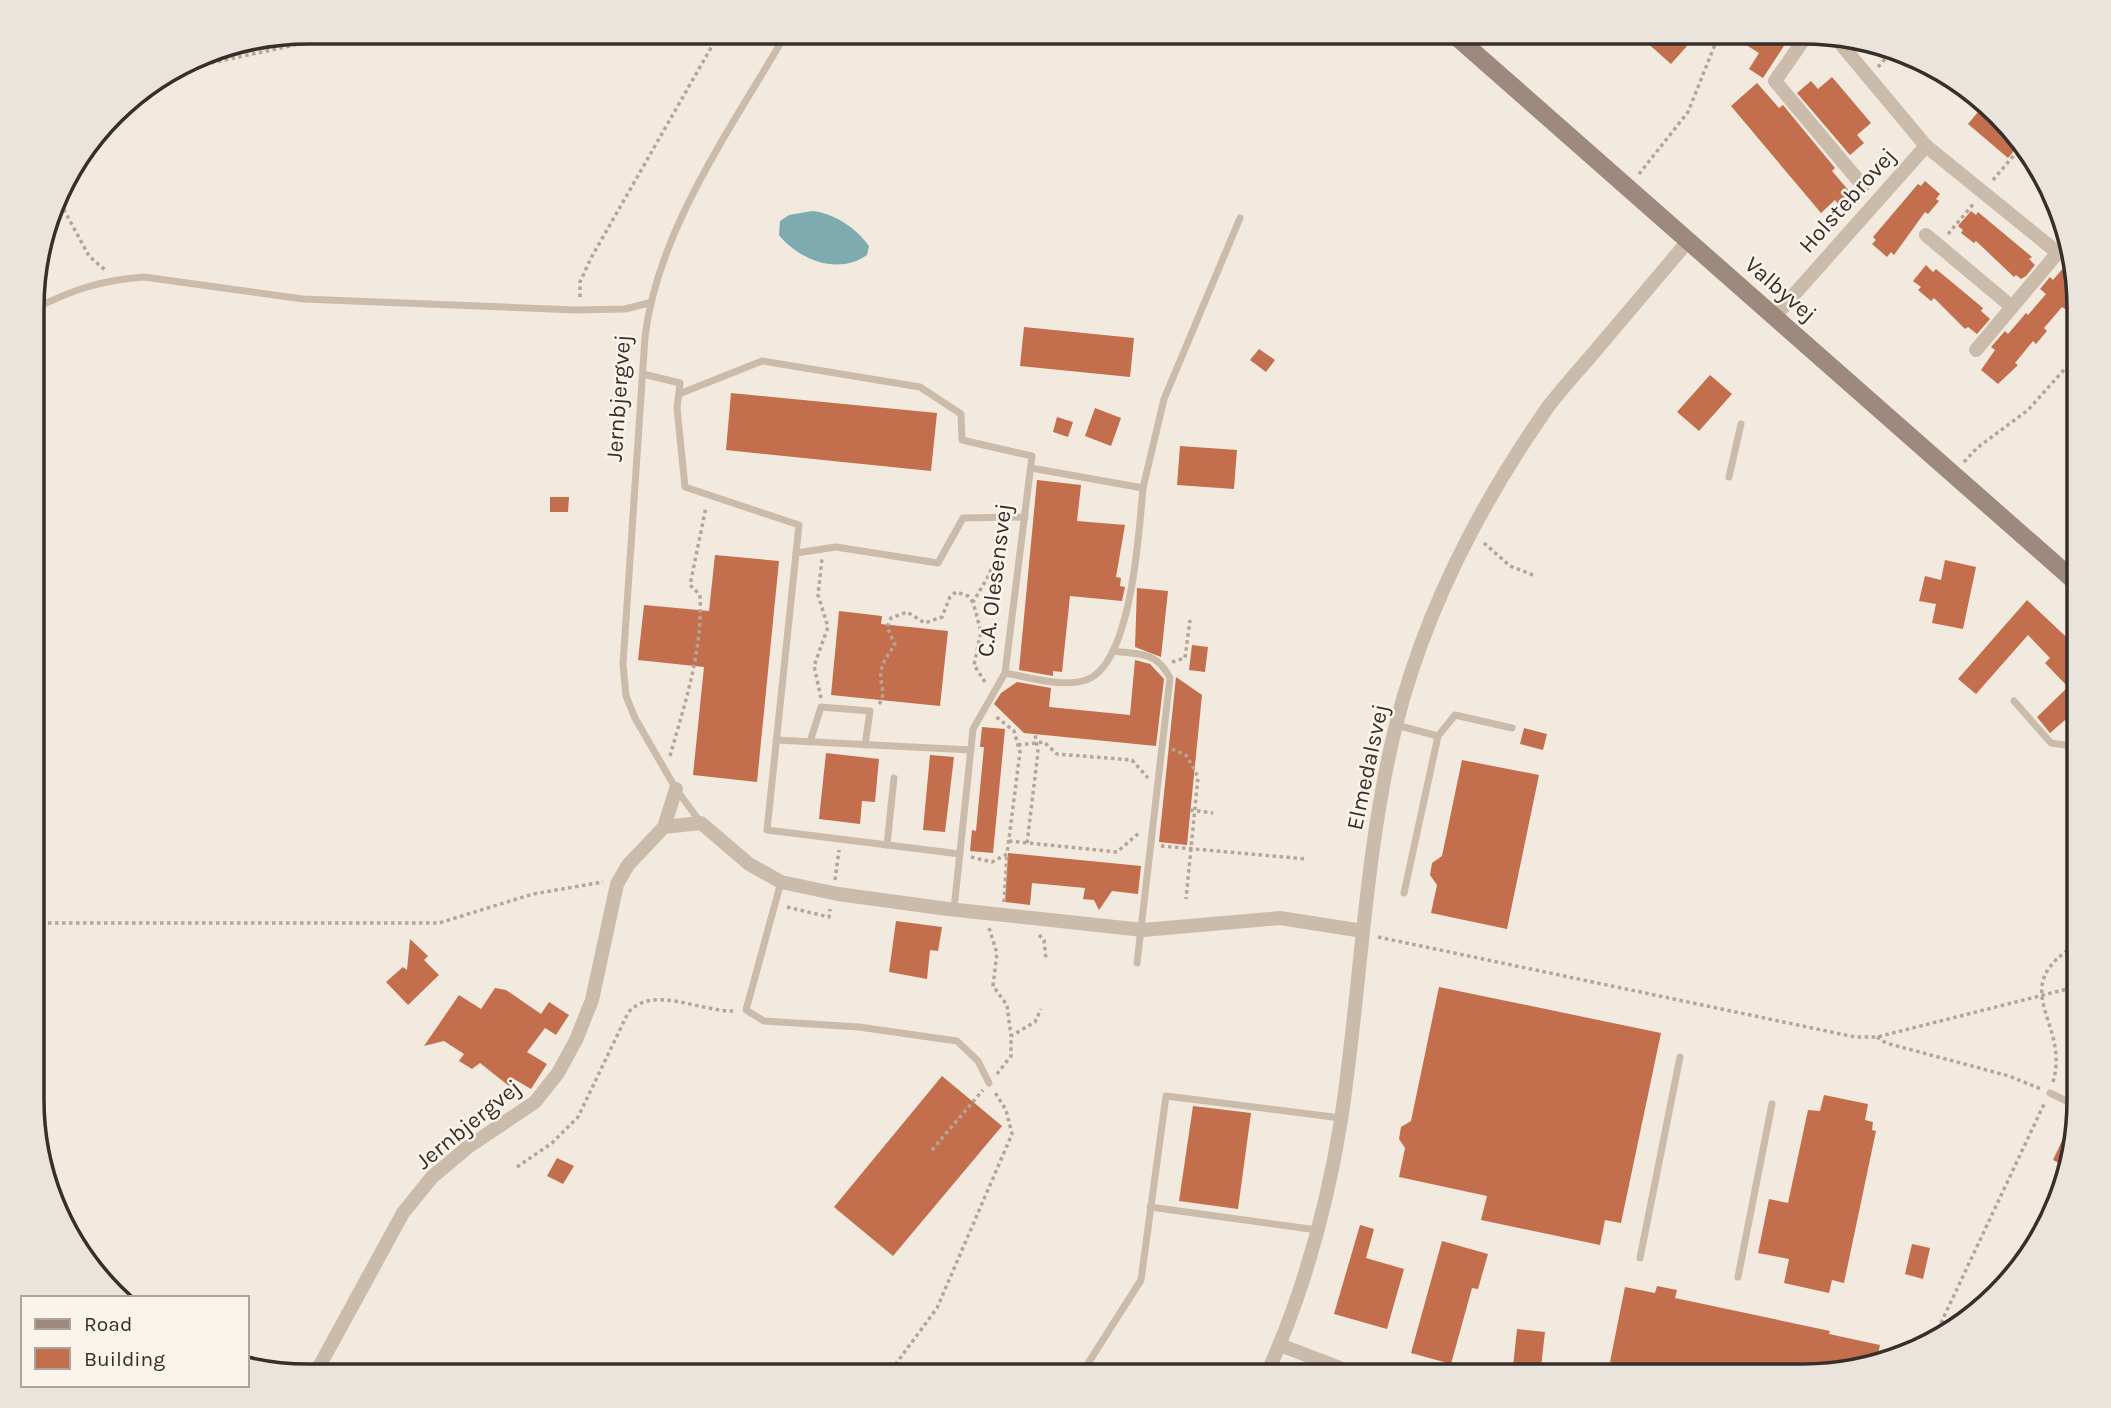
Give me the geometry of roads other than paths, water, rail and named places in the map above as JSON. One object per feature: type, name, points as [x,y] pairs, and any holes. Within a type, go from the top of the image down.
[{"type":"street","name":"Valbyvej","points":[[1465,44],[2067,574]]},
{"type":"street","name":"Holstebrovej","points":[[1800,44],[1774,81],[1863,186]]},
{"type":"street","name":"Holstebrovej","points":[[1843,47],[1926,146],[2060,248]]},
{"type":"street","name":"Holstebrovej","points":[[1774,316],[1926,146]]},
{"type":"street","points":[[1926,235],[2012,307]]},
{"type":"street","name":"Elmedalsvej","points":[[1271,1364],[1306,1275],[1341,1118],[1379,805],[1396,725],[1420,646],[1472,532],[1501,479],[1550,404],[1689,240]]},
{"type":"street","name":"Holstebrovej","points":[[1976,350],[2060,250]]},
{"type":"street","name":"Jernbjergvej","points":[[321,1364],[403,1213],[432,1177],[468,1147],[535,1102],[558,1073],[576,1040],[592,1000],[617,884],[644,845],[664,827],[676,789]]},
{"type":"street","points":[[664,827],[701,823],[749,863],[780,882],[954,910],[1143,930],[1280,918],[1363,931]]},
{"type":"street","points":[[1280,1345],[1330,1364]]},
{"type":"lane","name":"Jernbjergvej","points":[[701,823],[676,789],[626,696],[623,664],[649,303],[677,225],[779,44]]},
{"type":"lane","points":[[1005,673],[1063,682],[1086,680],[1099,672],[1112,651],[1130,598],[1143,488],[1164,399],[1240,218]]},
{"type":"lane","points":[[44,304],[73,289],[144,277],[303,299],[580,310],[625,309],[649,303]]},
{"type":"lane","name":"C.A. Olesensvej","points":[[679,394],[762,361],[920,387],[961,414],[962,440],[1032,456],[1005,673],[973,729],[954,910]]},
{"type":"lane","points":[[643,374],[680,383],[677,408],[685,487],[799,524],[767,830],[960,854]]},
{"type":"lane","points":[[1729,477],[1741,424]]},
{"type":"lane","points":[[1031,468],[1143,488]]},
{"type":"lane","points":[[796,553],[836,547],[938,563],[963,518],[1025,517]]},
{"type":"lane","points":[[1112,651],[1154,657],[1162,661],[1170,678],[1138,963]]},
{"type":"lane","points":[[2014,701],[2051,743],[2067,745]]},
{"type":"lane","points":[[810,742],[821,707],[870,711],[865,745]]},
{"type":"lane","points":[[1404,893],[1438,736],[1455,715],[1512,728]]},
{"type":"lane","points":[[1396,725],[1438,736]]},
{"type":"lane","points":[[776,740],[971,750]]},
{"type":"lane","points":[[887,845],[894,778]]},
{"type":"lane","points":[[780,882],[746,1010],[764,1021],[859,1027],[957,1041],[978,1060],[989,1083]]},
{"type":"lane","points":[[1640,1258],[1680,1057]]},
{"type":"lane","points":[[2050,1093],[2067,1101]]},
{"type":"lane","points":[[1088,1364],[1141,1280],[1166,1096],[1341,1118]]},
{"type":"lane","points":[[1738,1277],[1772,1104]]},
{"type":"lane","points":[[1150,1207],[1317,1230]]},
{"type":"water","points":[[812,211],[836,218],[858,233],[869,246],[867,255],[844,264],[820,262],[798,252],[779,235],[780,221],[789,215]]}]
